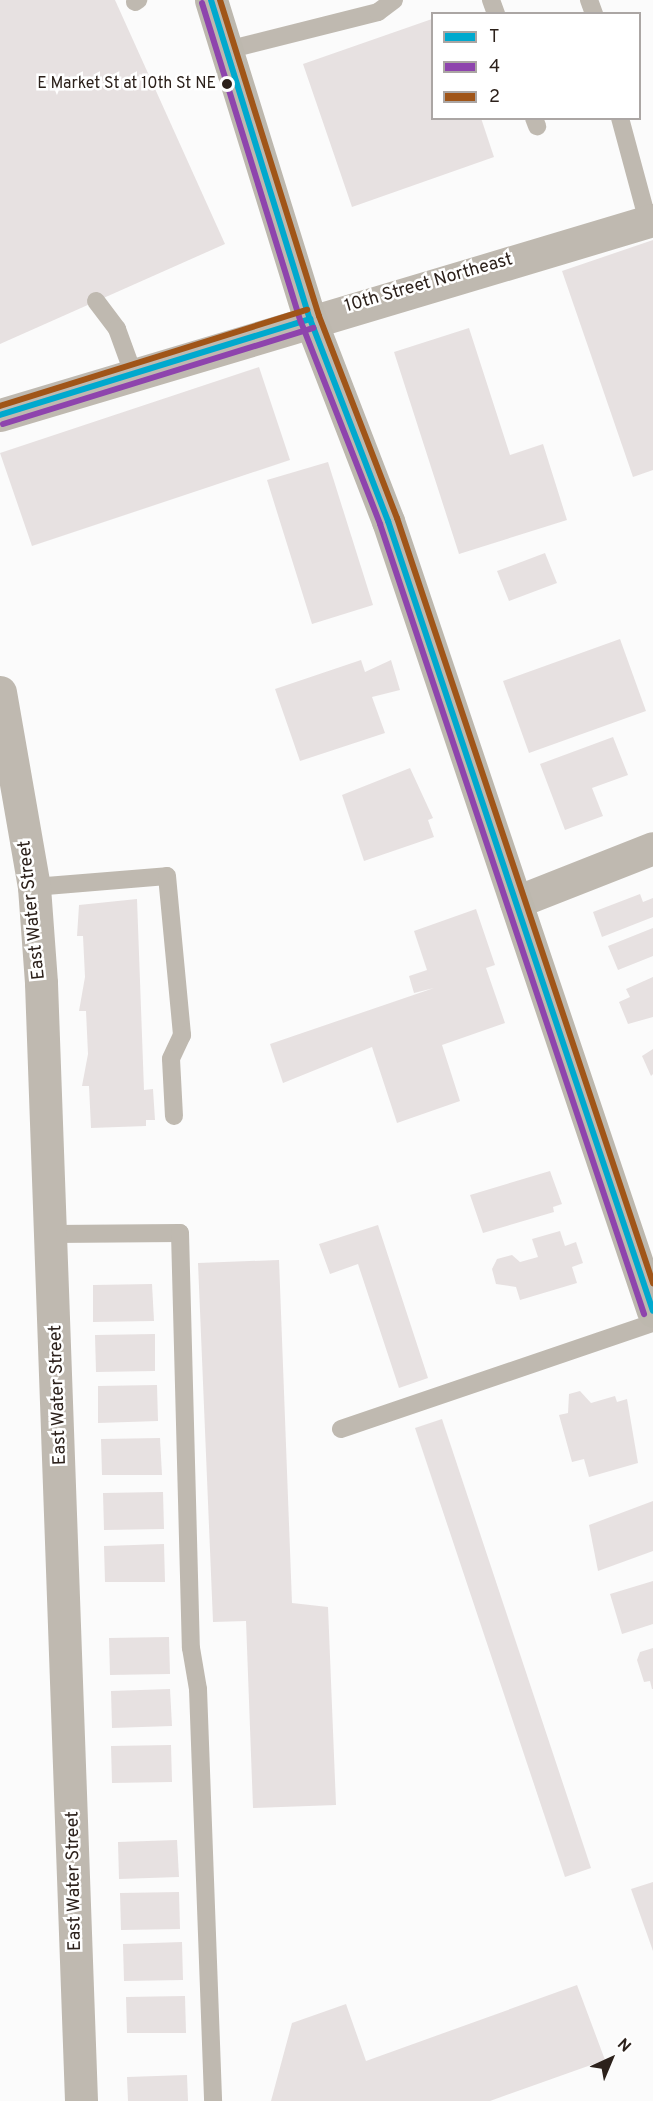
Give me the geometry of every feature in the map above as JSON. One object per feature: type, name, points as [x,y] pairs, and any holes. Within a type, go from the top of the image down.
[{"type":"main road","points":[[211,0],[310,319],[388,521],[653,1311]]},
{"type":"street","name":"10th Street Northeast","points":[[0,415],[310,319],[650,221]]},
{"type":"street","name":"East Water Street","points":[[0,692],[34,887],[53,1234],[81,2101]]},
{"type":"street","points":[[516,902],[653,848]]},
{"type":"lane","points":[[227,50],[378,12],[394,0]]},
{"type":"lane","points":[[621,120],[650,221]]},
{"type":"lane","points":[[96,301],[117,329],[133,374]]},
{"type":"lane","points":[[34,887],[167,876],[182,1035],[171,1059],[174,1116]]},
{"type":"lane","points":[[53,1234],[180,1233],[191,1648],[198,1689],[213,2101]]},
{"type":"lane","points":[[341,1429],[653,1323]]},
{"type":"building","points":[[0,0],[115,0],[225,244],[0,344]]},
{"type":"building","points":[[431,19],[431,120],[482,120],[494,157],[352,207],[303,64]]},
{"type":"building","points":[[653,240],[653,470],[633,477],[562,271]]},
{"type":"building","points":[[469,328],[510,455],[543,444],[567,520],[459,554],[394,352]]},
{"type":"building","points":[[259,367],[290,460],[32,546],[0,453]]},
{"type":"building","points":[[328,462],[373,605],[312,624],[267,480]]},
{"type":"building","points":[[545,553],[557,583],[509,601],[497,571]]},
{"type":"building","points":[[620,639],[646,711],[529,753],[503,681]]},
{"type":"building","points":[[361,660],[365,672],[391,660],[400,690],[372,697],[385,733],[300,761],[275,689]]},
{"type":"building","points":[[613,737],[628,775],[592,788],[603,816],[565,830],[540,764]]},
{"type":"building","points":[[410,768],[433,818],[428,820],[434,837],[364,861],[342,795]]},
{"type":"building","points":[[640,894],[643,902],[653,898],[653,917],[602,937],[593,912]]},
{"type":"building","points":[[137,899],[144,1090],[153,1089],[155,1120],[146,1120],[146,1126],[91,1128],[89,1086],[82,1086],[88,1054],[86,1011],[79,1011],[85,977],[83,936],[77,936],[79,905]]},
{"type":"building","points":[[476,909],[495,965],[486,968],[505,1023],[442,1045],[460,1101],[397,1123],[372,1047],[283,1083],[270,1044],[434,988],[414,993],[409,976],[427,970],[414,931]]},
{"type":"building","points":[[653,928],[653,956],[618,970],[608,946]]},
{"type":"building","points":[[653,977],[653,1017],[628,1024],[619,1002],[630,997],[626,989]]},
{"type":"building","points":[[653,1049],[653,1074],[651,1076],[642,1056]]},
{"type":"building","points":[[550,1171],[562,1204],[553,1207],[554,1212],[483,1233],[470,1195]]},
{"type":"building","points":[[378,1225],[428,1378],[399,1388],[358,1264],[330,1274],[319,1244]]},
{"type":"building","points":[[560,1231],[565,1246],[576,1242],[583,1263],[572,1267],[577,1283],[520,1300],[516,1287],[496,1284],[492,1269],[497,1259],[512,1255],[520,1262],[538,1257],[532,1239]]},
{"type":"building","points":[[279,1260],[292,1603],[328,1607],[336,1805],[253,1808],[246,1621],[213,1622],[198,1263]]},
{"type":"building","points":[[152,1284],[154,1321],[93,1322],[93,1285]]},
{"type":"building","points":[[155,1334],[155,1371],[96,1372],[95,1335]]},
{"type":"building","points":[[157,1385],[158,1421],[98,1423],[98,1386]]},
{"type":"building","points":[[580,1391],[591,1403],[615,1396],[617,1402],[627,1399],[638,1463],[589,1477],[584,1459],[572,1462],[559,1415],[568,1413],[569,1394]]},
{"type":"building","points":[[442,1419],[591,1868],[565,1877],[415,1428]]},
{"type":"building","points":[[160,1438],[162,1475],[102,1475],[101,1439]]},
{"type":"building","points":[[163,1492],[164,1529],[104,1530],[103,1493]]},
{"type":"building","points":[[653,1501],[653,1551],[598,1571],[589,1525]]},
{"type":"building","points":[[164,1544],[165,1582],[105,1582],[104,1546]]},
{"type":"building","points":[[653,1581],[653,1624],[622,1634],[610,1594]]},
{"type":"building","points":[[169,1637],[170,1674],[110,1675],[109,1638]]},
{"type":"building","points":[[653,1648],[652,1689],[650,1681],[644,1682],[637,1660],[640,1652]]},
{"type":"building","points":[[170,1689],[172,1726],[112,1728],[111,1691]]},
{"type":"building","points":[[171,1745],[172,1782],[112,1783],[111,1746]]},
{"type":"building","points":[[177,1840],[179,1877],[119,1879],[118,1842]]},
{"type":"building","points":[[653,1882],[653,1951],[631,1889]]},
{"type":"building","points":[[179,1892],[180,1929],[121,1930],[120,1893]]},
{"type":"building","points":[[182,1942],[183,1980],[124,1981],[123,1944]]},
{"type":"building","points":[[577,1985],[605,2060],[490,2101],[271,2101],[292,2023],[346,2004],[366,2061]]},
{"type":"building","points":[[185,1996],[186,2033],[127,2033],[126,1997]]},
{"type":"building","points":[[187,2075],[188,2101],[128,2101],[127,2077]]},
{"type":"transit line","name":"T","points":[[211,0],[310,319],[388,521],[653,1311]]},
{"type":"transit line","name":"2","points":[[220,0],[319,316],[397,518],[653,1283]]},
{"type":"transit line","name":"4","points":[[202,3],[301,322],[380,524],[644,1314]]},
{"type":"transit line","name":"2","points":[[0,406],[307,310]]},
{"type":"transit line","name":"T","points":[[0,415],[310,319]]},
{"type":"transit line","name":"4","points":[[3,424],[313,328]]},
{"type":"place","name":"E Market St at 10th St NE","points":[[227,84]]}]
